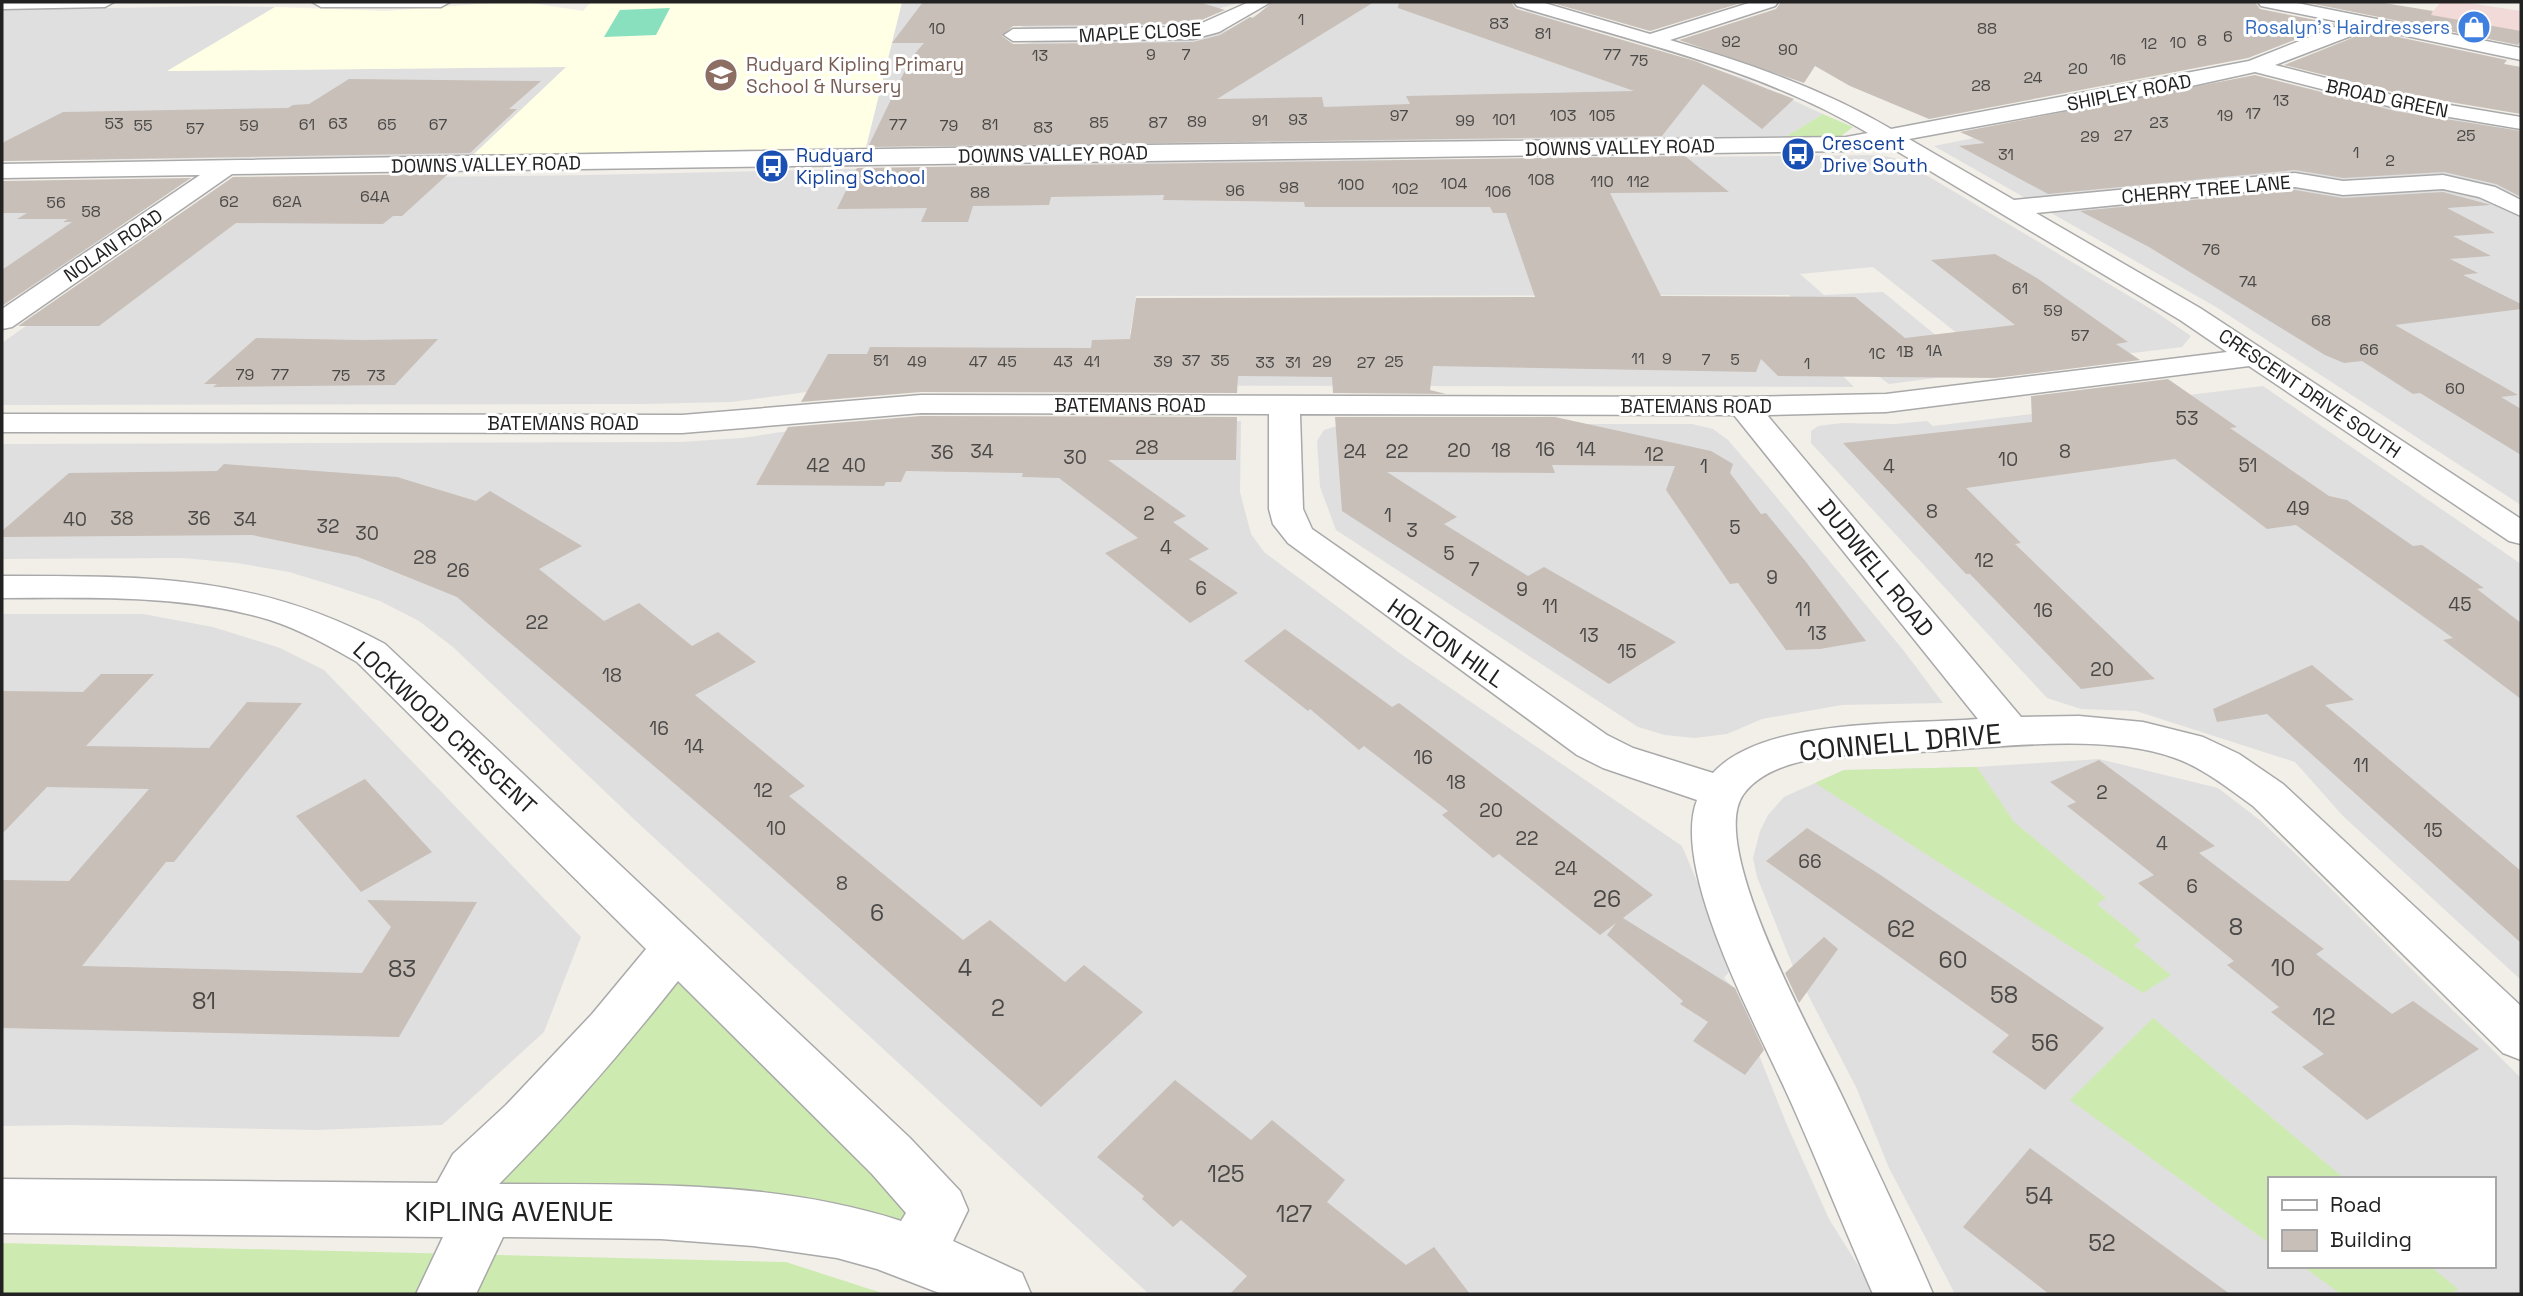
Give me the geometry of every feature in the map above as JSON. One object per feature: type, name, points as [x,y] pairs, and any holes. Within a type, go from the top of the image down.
[{"type":"street","points":[[2,4],[105,2]]},
{"type":"street","points":[[321,2],[441,2]]},
{"type":"street","name":"MAPLE CLOSE","points":[[1013,35],[1193,33],[1212,28],[1262,2]]},
{"type":"street","name":"CRESCENT DRIVE SOUTH","points":[[1523,2],[1759,73],[1833,106],[1893,137],[2190,314],[2521,534]]},
{"type":"street","points":[[1553,10],[1576,2]]},
{"type":"street","points":[[1651,40],[1769,2]]},
{"type":"street","points":[[2267,2],[2358,23],[2521,54]]},
{"type":"street","name":"SHIPLEY ROAD","points":[[1893,137],[2164,86],[2255,65],[2344,32],[2358,23]]},
{"type":"street","name":"BROAD GREEN","points":[[2255,65],[2396,102],[2521,123]]},
{"type":"street","name":"DOWNS VALLEY ROAD","points":[[2,171],[1060,153],[1846,144],[1893,137]]},
{"type":"street","name":"NOLAN ROAD","points":[[2,321],[224,169]]},
{"type":"street","name":"CHERRY TREE LANE","points":[[2011,208],[2295,180],[2343,188],[2443,182],[2487,192],[2521,209]]},
{"type":"street","name":"BATEMANS ROAD","points":[[2,423],[682,424],[921,404],[1743,406],[1886,403],[2255,357]]},
{"type":"street","name":"HOLTON HILL","points":[[1284,405],[1286,509],[1290,524],[1300,536],[1592,745],[1618,758],[1721,792]]},
{"type":"street","name":"DUDWELL ROAD","points":[[1743,406],[2010,731]]},
{"type":"street","name":"LOCKWOOD CRESCENT","points":[[2,587],[128,588],[229,597],[293,613],[347,638],[371,653],[891,1156],[940,1210],[915,1252]]},
{"type":"street","name":"CONNELL DRIVE","points":[[1721,792],[1745,768],[1760,760],[1821,744],[2043,730],[2144,737],[2178,744],[2232,769],[2268,795],[2521,1038]]},
{"type":"street","points":[[1721,792],[1714,814],[1714,836],[1718,864],[1731,905],[1903,1294]]},
{"type":"street","points":[[446,1294],[469,1212],[473,1172],[525,1122],[600,1040],[675,948]]},
{"type":"street","name":"KIPLING AVENUE","points":[[2,1206],[661,1212],[762,1217],[842,1230],[915,1252],[967,1274],[1001,1294]]},
{"type":"shaded area","name":"Rudyard Kipling Primary School & Nursery","points":[[525,2],[583,11],[591,2],[902,2],[866,147],[473,155],[566,67],[167,71],[275,7],[385,11]]},
{"type":"shaded area","points":[[902,2],[1242,2],[1143,30],[1032,30],[1015,24],[989,29],[1008,47],[1044,40],[1208,36],[1230,29],[1281,2],[1497,2],[1746,79],[1823,114],[1787,136],[866,147]]},
{"type":"shaded area","points":[[2441,2],[2462,2],[2521,11],[2521,41],[2423,23]]},
{"type":"shaded area","points":[[275,7],[169,71],[567,67],[473,155],[2,161],[2,10]]},
{"type":"shaded area","points":[[2268,79],[2406,111],[2521,131],[2521,505],[2216,307],[1934,146]]},
{"type":"shaded area","points":[[1881,155],[1901,160],[2156,312],[2191,336],[2182,347],[2017,367],[1958,334],[1873,267],[1800,274],[1824,295],[1883,292],[1981,372],[1889,384],[1866,367],[1789,295],[1136,296],[1130,334],[1795,328],[1854,387],[940,385],[837,388],[731,402],[642,404],[2,405],[2,343],[92,279],[289,179],[320,176],[589,175],[1152,162]]},
{"type":"shaded area","points":[[166,181],[171,190],[46,279],[2,304],[2,183]]},
{"type":"shaded area","points":[[2263,386],[2521,564],[2521,980],[2343,816],[2295,762],[2136,711],[2081,709],[2047,698],[1811,443],[1811,431],[1818,426],[1927,421],[1933,426]]},
{"type":"shaded area","points":[[1241,421],[1240,492],[1251,534],[1264,552],[1405,657],[1682,846],[1733,967],[1724,978],[1731,985],[1787,1125],[1829,1219],[1876,1294],[1149,1294],[637,822],[453,647],[419,621],[380,601],[335,586],[289,572],[237,563],[183,558],[2,559],[2,444],[680,442],[742,438],[821,426],[1170,424]]},
{"type":"shaded area","points":[[1343,424],[1692,424],[1713,429],[1728,440],[1764,482],[1904,651],[1943,703],[1842,705],[1762,719],[1727,734],[1695,738],[1665,735],[1638,727],[1336,530],[1320,487],[1317,441],[1324,430]]},
{"type":"shaded area","points":[[2,614],[143,614],[213,627],[280,648],[324,670],[581,937],[544,1032],[442,1125],[316,1130],[2,1126]]},
{"type":"shaded area","points":[[2099,759],[2218,788],[2261,821],[2521,1078],[2521,1294],[1955,1294],[1889,1168],[1856,1087],[1792,964],[1757,877],[1753,858],[1760,831],[1768,815],[1784,797],[1844,770],[1977,767]]},
{"type":"green space","points":[[670,8],[656,35],[604,37],[620,10]]},
{"type":"green space","points":[[1823,114],[1853,127],[1840,137],[1787,136]]},
{"type":"green space","points":[[1977,767],[2014,822],[2106,898],[2097,904],[2141,940],[2134,945],[2171,975],[2143,993],[1815,783],[1844,770]]},
{"type":"green space","points":[[675,949],[940,1210],[915,1252],[485,1213],[473,1172]]},
{"type":"green space","points":[[2153,1018],[2343,1177],[2268,1177],[2268,1242],[2070,1100]]},
{"type":"green space","points":[[2,1243],[786,1262],[885,1294],[2,1294]]},
{"type":"green space","points":[[2305,1268],[2432,1268],[2458,1289],[2451,1294],[2341,1294]]},
{"type":"building","points":[[923,2],[1199,2],[1225,10],[1192,24],[1013,26],[1002,36],[1013,44],[1193,42],[1220,35],[1250,17],[1253,18],[1273,2],[1374,2],[1217,99],[1322,97],[1324,107],[1410,104],[1406,96],[1634,91],[1398,8],[1399,2],[1511,2],[1516,9],[1695,61],[1794,99],[1762,129],[1703,84],[1662,136],[868,147],[911,58],[924,43],[892,43]]},
{"type":"building","points":[[1549,2],[1744,2],[1650,31]]},
{"type":"building","points":[[1781,2],[2255,2],[2260,9],[2336,24],[2248,58],[1929,119],[1850,86],[1815,66],[1804,83],[1679,40],[1776,9]]},
{"type":"building","points":[[2304,2],[2378,2],[2433,11],[2431,15],[2521,31],[2521,40],[2518,45]]},
{"type":"building","points":[[2365,30],[2507,60],[2504,64],[2521,67],[2521,114],[2397,93],[2284,65],[2352,38]]},
{"type":"building","points":[[2255,75],[2395,111],[2521,131],[2521,197],[2496,184],[2444,172],[2343,178],[2295,170],[2048,194],[1959,146],[1985,143],[1960,132]]},
{"type":"building","points":[[349,79],[541,81],[509,109],[517,109],[470,153],[2,161],[2,143],[63,112],[288,108],[309,104]]},
{"type":"building","points":[[1685,156],[1729,192],[1610,193],[1661,296],[1855,297],[1905,338],[2015,325],[1931,260],[1995,254],[2037,278],[2128,342],[2116,344],[2140,360],[1995,378],[1778,376],[1761,359],[1756,372],[1433,366],[1430,390],[1446,394],[1333,393],[1332,377],[1238,376],[1237,393],[921,392],[801,402],[828,354],[867,354],[870,347],[1091,348],[1092,340],[1130,339],[1136,298],[1535,297],[1506,213],[1493,213],[1490,207],[1305,207],[1304,202],[1163,200],[1164,195],[1051,197],[1049,205],[973,206],[968,222],[921,222],[927,208],[837,209],[857,168]]},
{"type":"building","points":[[448,174],[402,216],[393,216],[383,224],[236,223],[99,326],[18,326],[233,177]]},
{"type":"building","points":[[191,178],[2,306],[2,270],[72,222],[63,222],[68,219],[17,219],[27,213],[2,213],[2,181]]},
{"type":"building","points":[[2295,190],[2343,198],[2443,192],[2491,205],[2447,208],[2495,233],[2453,236],[2491,256],[2450,259],[2478,273],[2463,275],[2521,304],[2521,309],[2395,325],[2518,395],[2501,397],[2521,409],[2521,455],[2420,393],[2413,394],[2362,361],[2344,363],[2325,355],[2149,247],[2080,211]]},
{"type":"building","points":[[256,338],[438,339],[395,385],[213,387],[217,384],[204,384]]},
{"type":"building","points":[[2168,379],[2237,427],[2230,428],[2329,496],[2347,500],[2413,546],[2422,545],[2484,588],[2477,589],[2521,623],[2521,699],[2443,640],[2453,638],[2296,525],[2267,529],[2175,459],[1966,488],[2021,543],[2015,544],[2155,679],[2081,689],[1970,574],[1966,574],[1843,443],[2032,422],[2031,396]]},
{"type":"building","points":[[921,416],[1237,417],[1236,460],[1108,460],[1186,516],[1173,522],[1209,549],[1189,559],[1238,593],[1190,623],[1105,553],[1138,538],[1059,478],[1022,477],[1023,473],[906,471],[901,482],[886,482],[884,486],[756,485],[788,427]]},
{"type":"building","points":[[1335,417],[1555,417],[1711,451],[1733,464],[1730,473],[1761,514],[1766,513],[1806,562],[1866,641],[1820,649],[1786,650],[1738,583],[1730,584],[1666,490],[1675,466],[1552,465],[1555,473],[1387,472],[1457,517],[1444,524],[1528,576],[1544,567],[1676,642],[1609,684],[1342,511]]},
{"type":"building","points":[[224,464],[397,477],[476,501],[490,491],[582,546],[539,569],[604,621],[639,603],[692,646],[718,632],[756,662],[695,695],[805,786],[789,796],[963,940],[990,920],[1065,982],[1084,965],[1143,1012],[1041,1107],[732,833],[457,597],[358,557],[252,535],[2,537],[2,531],[69,473],[217,471]]},
{"type":"building","points":[[1285,629],[1392,707],[1399,703],[1653,895],[1623,918],[1735,988],[1764,1050],[1745,1075],[1693,1041],[1708,1022],[1680,1004],[1683,1001],[1607,935],[1616,923],[1600,935],[1499,854],[1493,858],[1442,815],[1448,811],[1364,746],[1359,750],[1310,709],[1308,711],[1244,661]]},
{"type":"building","points":[[2312,665],[2354,700],[2325,705],[2521,871],[2521,943],[2267,714],[2217,722],[2213,709]]},
{"type":"building","points":[[101,674],[154,674],[86,746],[209,748],[247,702],[302,703],[174,862],[166,862],[82,966],[362,973],[391,927],[367,900],[477,902],[399,1037],[2,1028],[2,880],[69,881],[149,789],[47,787],[2,834],[2,691],[83,692]]},
{"type":"building","points":[[2099,760],[2215,846],[2199,853],[2324,949],[2316,954],[2392,1014],[2413,1001],[2479,1049],[2367,1120],[2302,1067],[2324,1054],[2271,1012],[2279,1007],[2227,965],[2234,961],[2138,883],[2154,875],[2067,806],[2076,802],[2050,782]]},
{"type":"building","points":[[365,779],[432,852],[361,892],[296,816]]},
{"type":"building","points":[[1807,828],[2104,1028],[2045,1090],[1992,1052],[2009,1035],[1766,861]]},
{"type":"building","points":[[1824,937],[1838,949],[1799,1003],[1785,973]]},
{"type":"building","points":[[1175,1080],[1251,1140],[1272,1120],[1345,1180],[1327,1202],[1406,1265],[1434,1247],[1470,1294],[1230,1294],[1247,1276],[1181,1220],[1173,1227],[1142,1199],[1144,1196],[1097,1157]]},
{"type":"building","points":[[2030,1148],[2230,1294],[2049,1294],[1963,1227]]},
{"type":"place","name":"Rosalyn's Hairdressers","points":[[2474,27]]},
{"type":"place","name":"Rudyard Kipling Primary School & Nursery","points":[[721,75]]},
{"type":"place","name":"Crescent Drive South","points":[[1798,154]]},
{"type":"place","name":"Rudyard Kipling School","points":[[772,166]]}]
